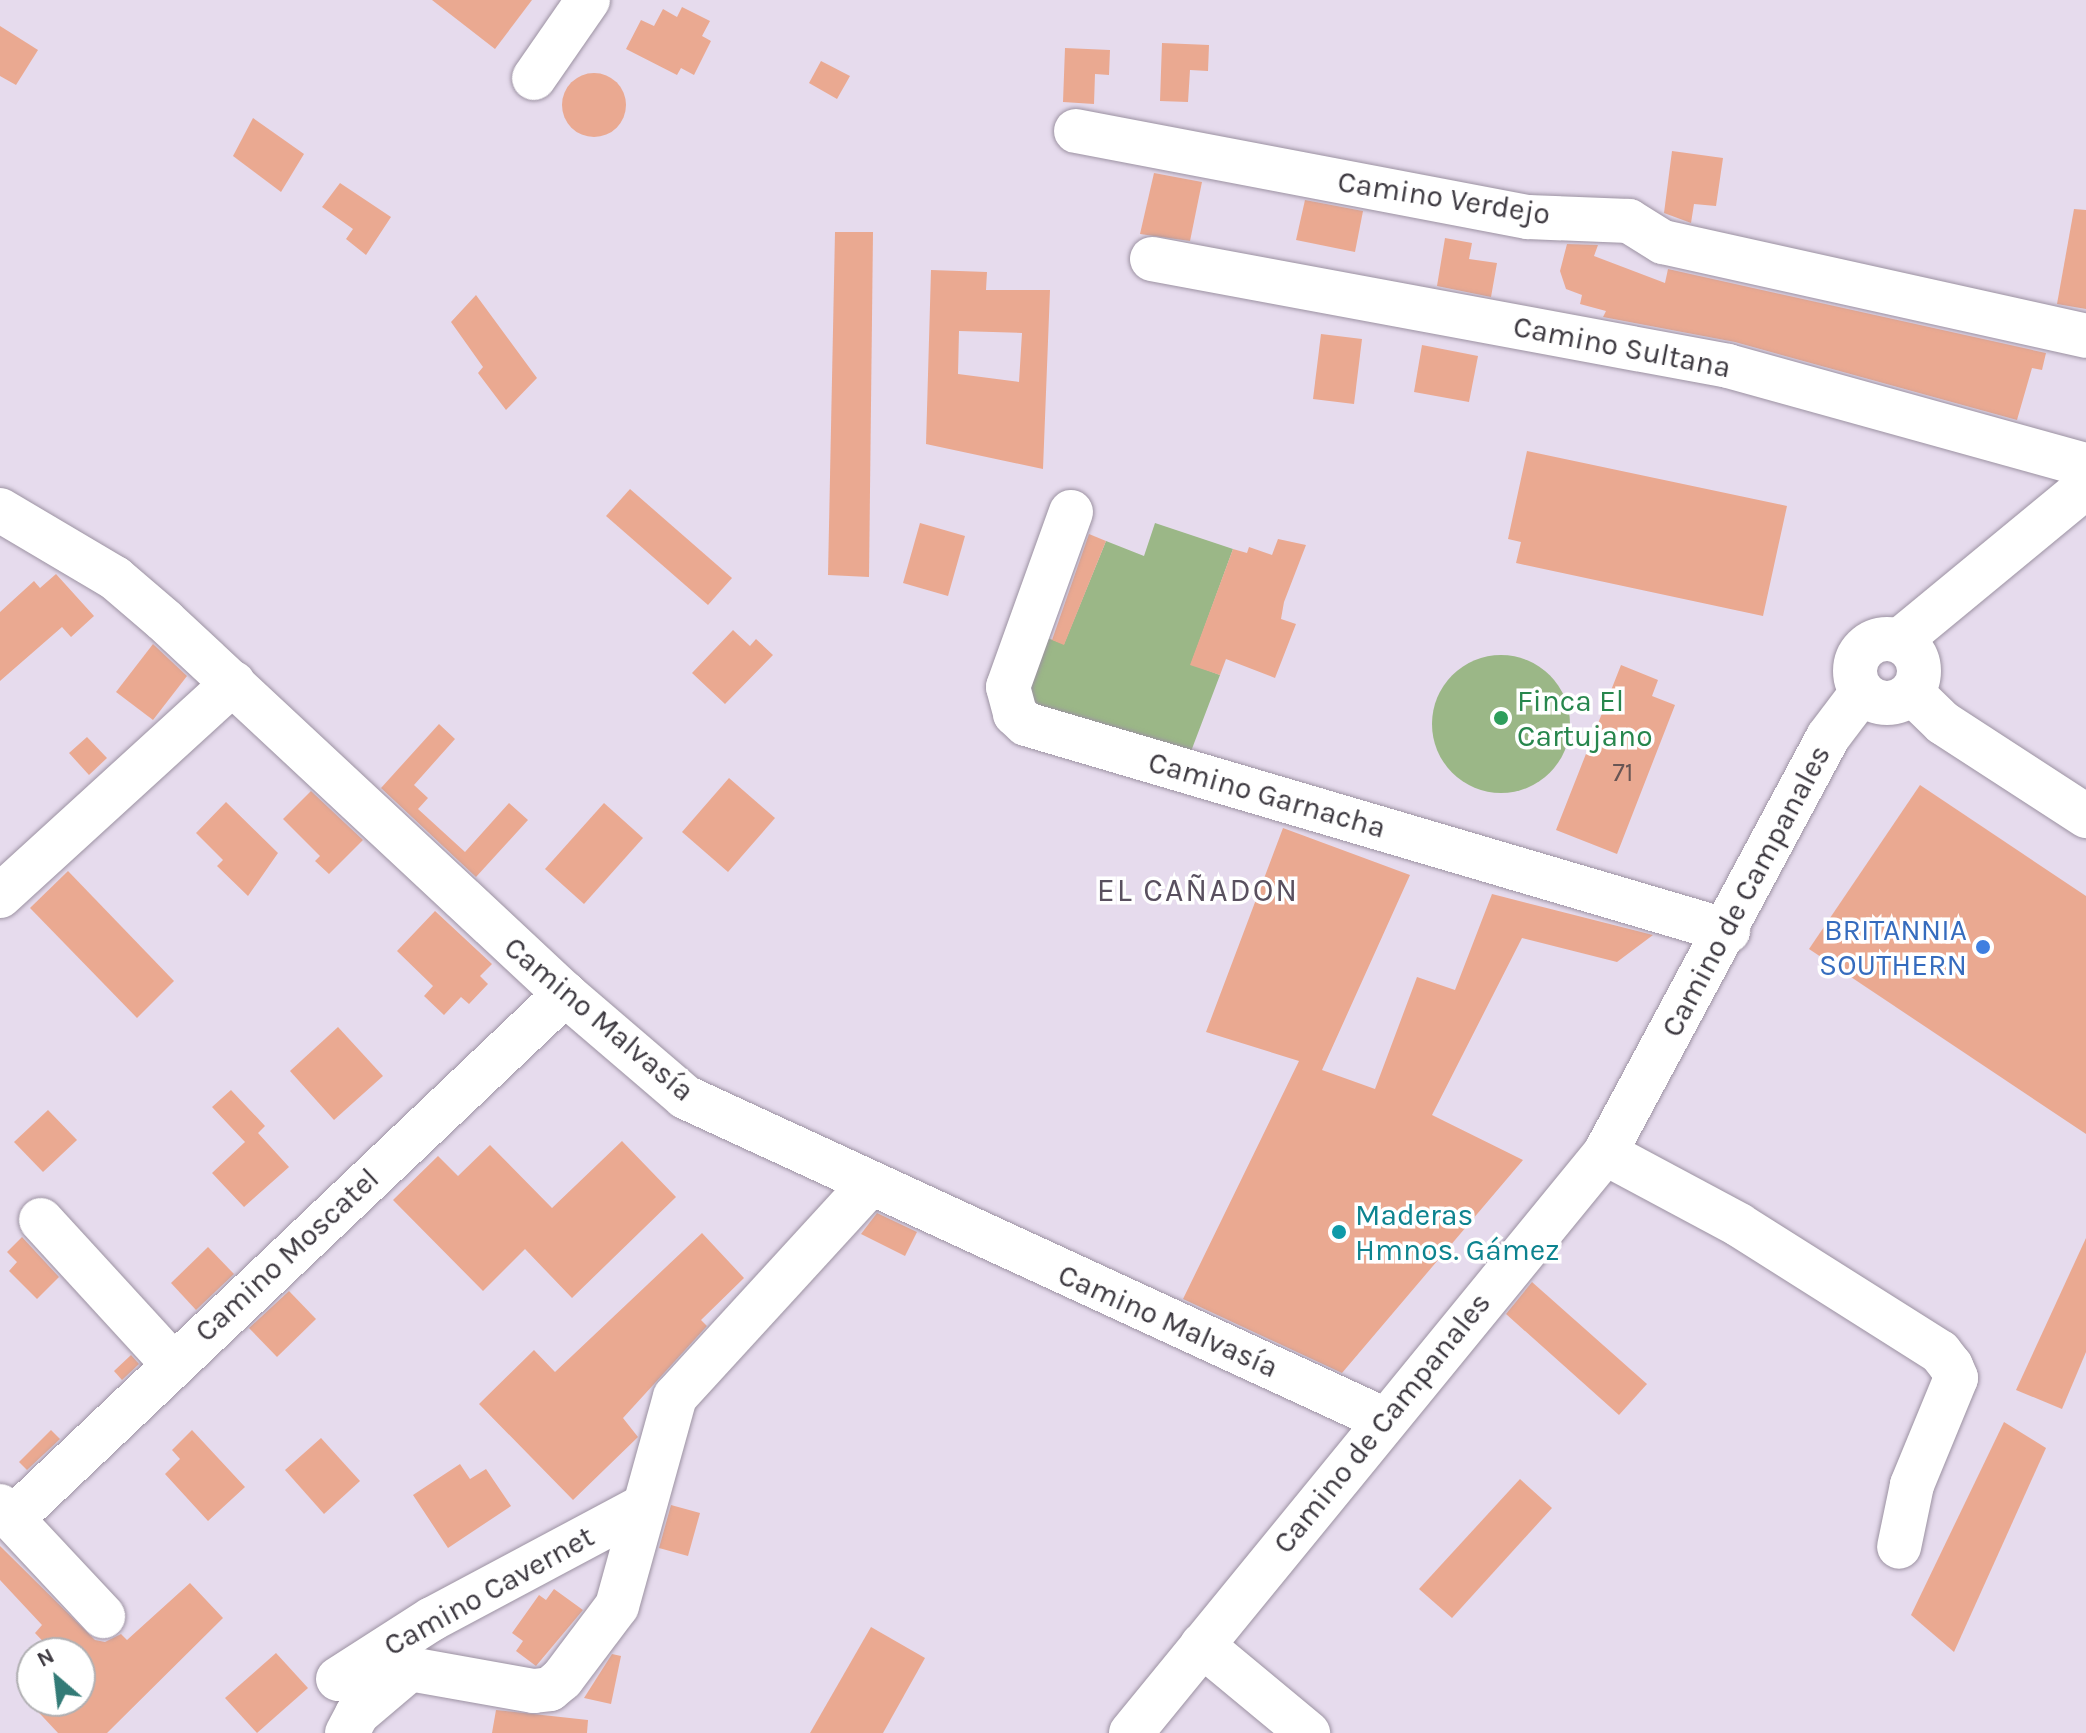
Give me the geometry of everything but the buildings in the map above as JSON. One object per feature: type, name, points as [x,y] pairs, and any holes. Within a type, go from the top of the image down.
[{"type":"street","points":[[534,78],[588,0]]},
{"type":"street","name":"Camino Verdejo","points":[[1076,131],[1528,217],[1629,221],[1663,242],[2086,336]]},
{"type":"street","name":"Camino Sultana","points":[[1152,259],[1728,366],[2086,465]]},
{"type":"street","points":[[1899,641],[1939,602],[2086,487]]},
{"type":"street","name":"Camino Malvasía","points":[[0,510],[115,578],[233,683],[565,994],[685,1097],[869,1185],[1383,1419]]},
{"type":"street","name":"Camino Garnacha","points":[[1071,512],[1008,687],[1015,714],[1026,724],[1728,931]]},
{"type":"street","points":[[1876,640],[1899,641],[1918,660],[1918,683],[1912,693],[1892,703],[1862,692],[1854,672],[1860,652],[1876,640]]},
{"type":"street","points":[[0,896],[233,683]]},
{"type":"street","name":"Camino de Campanales","points":[[1131,1733],[1383,1419],[1605,1153],[1728,931],[1828,737],[1862,692]]},
{"type":"street","points":[[1912,693],[1943,723],[2086,816]]},
{"type":"street","name":"Camino Moscatel","points":[[103,1616],[6,1513],[172,1363],[565,994]]},
{"type":"street","points":[[1605,1153],[1739,1225],[1940,1352],[1951,1366],[1956,1378],[1912,1485],[1899,1547]]},
{"type":"street","points":[[347,1733],[357,1714],[396,1676],[410,1669],[534,1691],[550,1689],[617,1606],[675,1397],[869,1185]]},
{"type":"street","points":[[41,1220],[172,1363]]},
{"type":"street","name":"Camino Cavernet","points":[[338,1679],[432,1619],[642,1507]]},
{"type":"street","points":[[1202,1645],[1308,1733]]},
{"type":"green space","points":[[1155,523],[1233,549],[1191,664],[1220,675],[1190,754],[1034,708],[1022,688],[1039,635],[1064,644],[1106,541],[1144,556]]},
{"type":"green space","name":"Finca El Cartujano","points":[[1501,655],[1527,660],[1550,675],[1565,698],[1570,724],[1565,750],[1550,773],[1527,788],[1501,793],[1475,788],[1452,773],[1437,750],[1432,724],[1437,698],[1452,675],[1475,660]]},
{"type":"place","name":"Finca El Cartujano","points":[[1501,718]]},
{"type":"place","name":"BRITANNIA SOUTHERN","points":[[1983,947]]},
{"type":"place","name":"Maderas Hmnos. Gámez","points":[[1339,1232]]},
{"type":"district","name":"EL CAÑADON","points":[[1198,891]]}]
